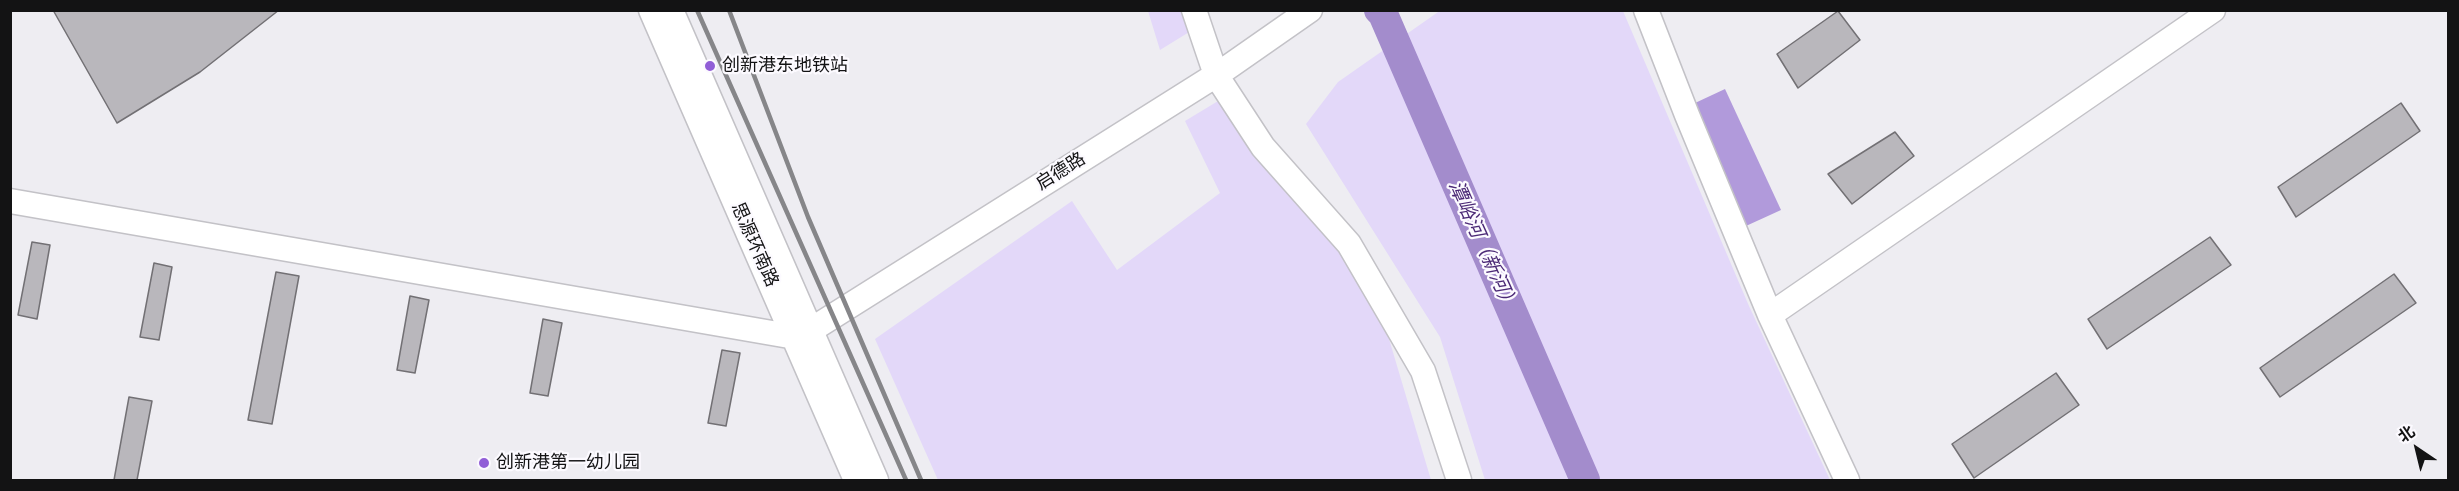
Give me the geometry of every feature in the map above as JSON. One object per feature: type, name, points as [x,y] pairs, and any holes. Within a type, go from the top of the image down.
[{"type":"street","name":"思源环南路","points":[[651,10],[803,334],[876,480]]},
{"type":"street","name":"思源环南路","points":[[671,10],[803,334],[856,480]]},
{"type":"street","points":[[1194,10],[1220,73],[1263,147],[1349,244],[1423,371],[1459,480]]},
{"type":"street","name":"启德路","points":[[803,334],[1220,73],[1310,10]]},
{"type":"street","points":[[1646,10],[1770,315],[1847,480]]},
{"type":"street","points":[[1770,315],[2213,10]]},
{"type":"street","points":[[10,201],[803,334]]},
{"type":"shaded area","points":[[1441,10],[1623,11],[1749,306],[1830,480],[1485,480],[1440,337],[1306,124],[1338,82]]},
{"type":"shaded area","points":[[1148,11],[1193,11],[1199,26],[1160,50]]},
{"type":"shaded area","points":[[1725,89],[1781,210],[1735,231],[1680,110]]},
{"type":"shaded area","points":[[1233,92],[1381,312],[1431,480],[938,480],[875,339],[1072,201],[1117,270],[1220,193],[1185,121]]},
{"type":"building","points":[[53,10],[279,10],[200,72],[117,123]]},
{"type":"building","points":[[1838,11],[1860,40],[1798,88],[1777,54]]},
{"type":"building","points":[[2401,103],[2420,131],[2296,217],[2278,187]]},
{"type":"building","points":[[1895,132],[1914,156],[1852,204],[1828,174]]},
{"type":"building","points":[[2210,237],[2231,265],[2107,349],[2088,319]]},
{"type":"building","points":[[32,242],[50,245],[37,319],[18,315]]},
{"type":"building","points":[[154,263],[172,267],[159,340],[140,337]]},
{"type":"building","points":[[276,272],[299,276],[272,424],[248,420]]},
{"type":"building","points":[[2394,274],[2416,303],[2280,397],[2260,368]]},
{"type":"building","points":[[410,296],[429,300],[415,373],[397,370]]},
{"type":"building","points":[[543,319],[562,323],[548,396],[530,393]]},
{"type":"building","points":[[722,350],[740,353],[726,426],[708,423]]},
{"type":"building","points":[[2056,373],[2079,405],[1974,478],[1952,444]]},
{"type":"building","points":[[129,397],[152,401],[137,480],[114,480]]},
{"type":"waterway","name":"潭峪河（新河）","points":[[1379,10],[1383,14],[1585,480]]},
{"type":"railway","points":[[697,10],[906,480]]},
{"type":"railway","points":[[729,10],[808,217],[921,480]]},
{"type":"place","name":"创新港东地铁站","points":[[710,66]]},
{"type":"place","name":"创新港第一幼儿园","points":[[484,463]]}]
